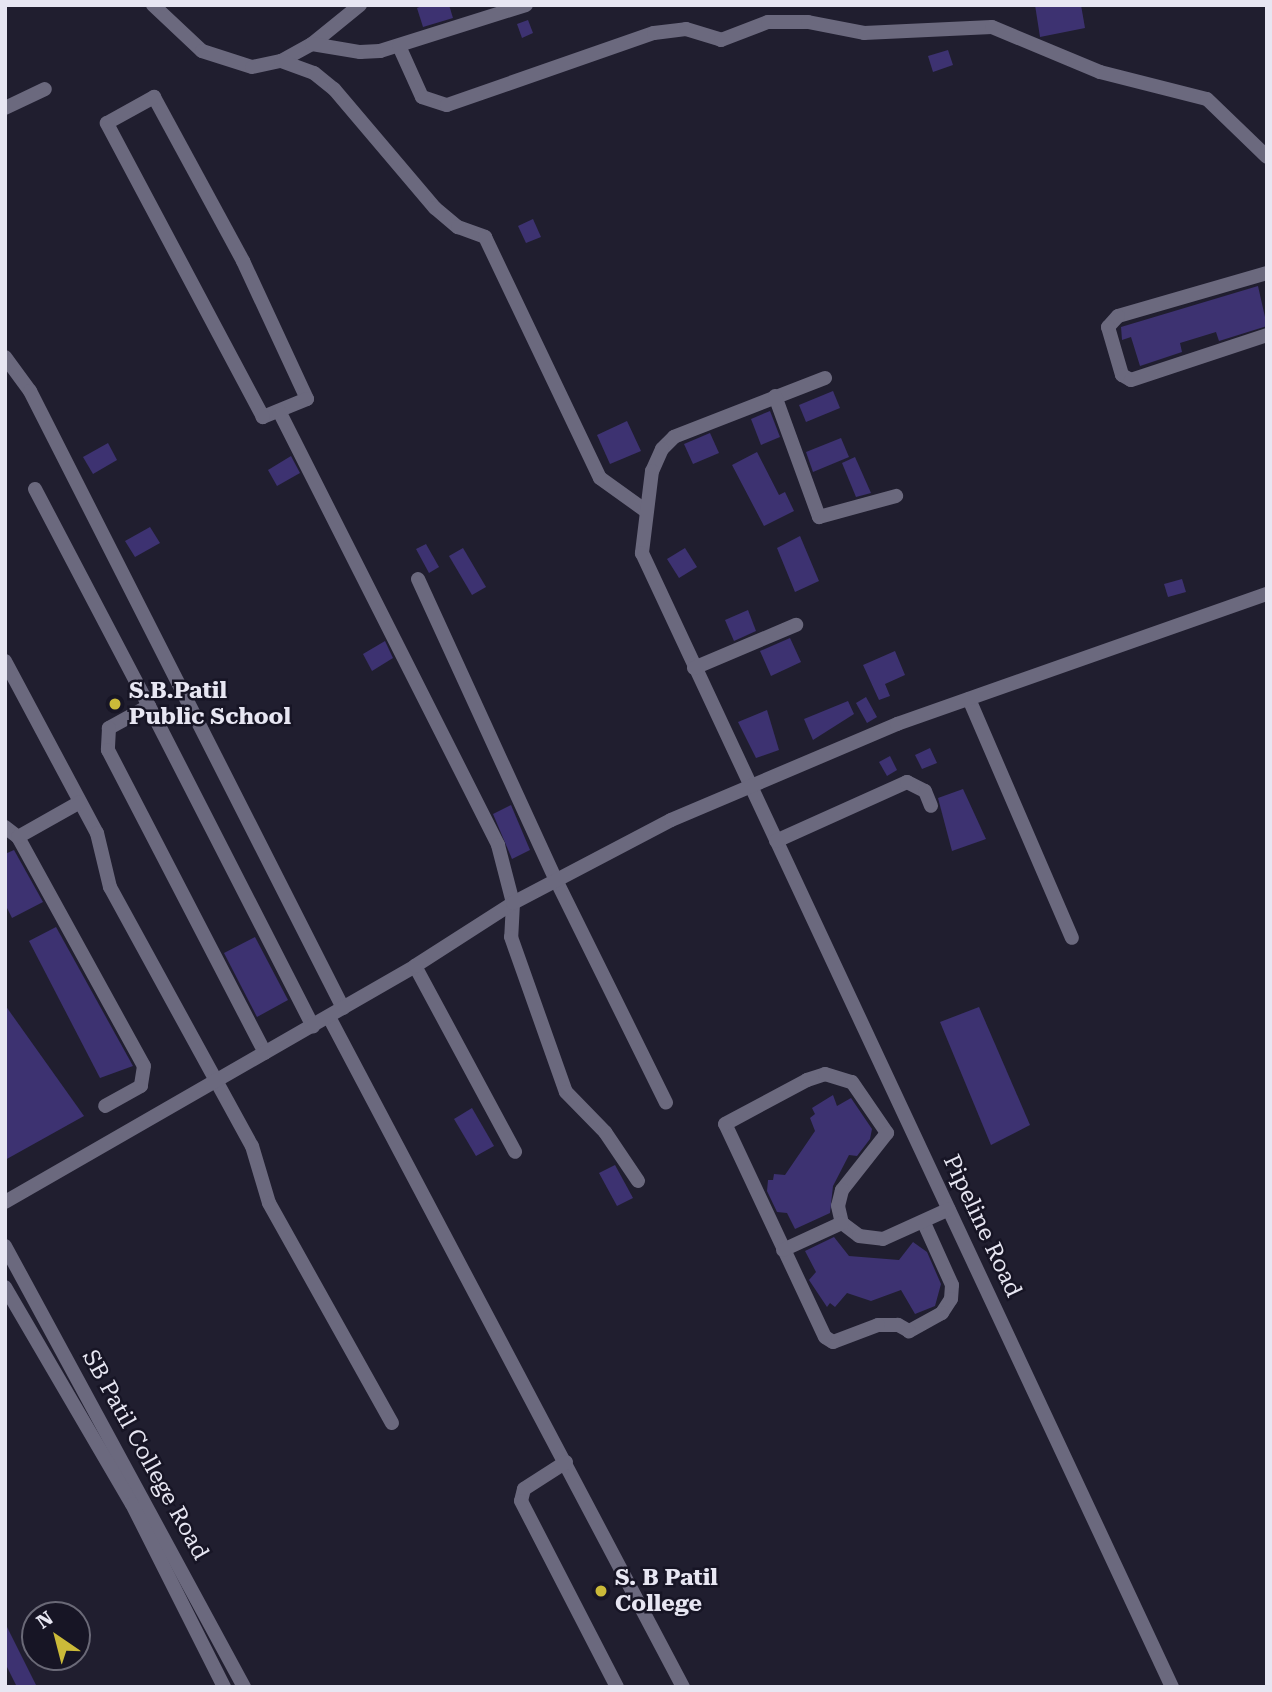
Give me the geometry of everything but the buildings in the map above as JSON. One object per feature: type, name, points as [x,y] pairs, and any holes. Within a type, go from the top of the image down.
[{"type":"street","points":[[153,5],[202,51],[252,67],[281,61],[312,44],[360,5]]},
{"type":"street","points":[[312,44],[360,52],[399,46],[526,5]]},
{"type":"street","points":[[399,46],[422,97],[447,104],[654,33],[686,29],[721,40],[768,22],[795,22],[864,33],[992,27],[1100,72],[1207,99],[1267,157]]},
{"type":"street","points":[[281,61],[314,73],[334,89],[435,208],[458,227],[485,237],[600,478],[646,511]]},
{"type":"street","points":[[5,108],[46,89]]},
{"type":"street","points":[[154,97],[243,261],[307,399],[279,411],[263,417],[107,123],[154,97]]},
{"type":"street","points":[[1267,274],[1259,272],[1118,316],[1108,327],[1122,375],[1131,380],[1267,335]]},
{"type":"street","points":[[5,357],[30,391],[343,1008]]},
{"type":"street","name":"Pipeline Road","points":[[825,378],[674,437],[653,471],[642,553],[1172,1687]]},
{"type":"street","points":[[775,396],[819,517],[896,496]]},
{"type":"street","points":[[279,411],[498,845],[513,902],[511,937],[566,1093],[605,1132],[638,1181]]},
{"type":"street","points":[[35,489],[313,1026]]},
{"type":"street","points":[[418,579],[557,882],[666,1104]]},
{"type":"street","points":[[5,1202],[329,1017],[513,902],[557,882],[671,820],[837,747],[1267,594]]},
{"type":"street","points":[[694,668],[796,625]]},
{"type":"street","points":[[5,661],[97,833],[110,887],[252,1146],[269,1203],[392,1423]]},
{"type":"street","points":[[969,699],[1072,938]]},
{"type":"street","points":[[149,706],[109,728],[108,750],[265,1053]]},
{"type":"street","points":[[776,841],[907,782],[925,791],[931,806]]},
{"type":"street","points":[[18,837],[80,802]]},
{"type":"street","points":[[5,827],[18,837],[144,1066],[141,1086],[105,1106]]},
{"type":"street","points":[[415,965],[515,1152]]},
{"type":"street","points":[[329,1017],[683,1687]]},
{"type":"street","points":[[924,1223],[952,1285],[951,1299],[942,1312],[909,1331],[898,1325],[878,1325],[844,1340],[825,1337],[725,1124],[825,1074],[860,1087],[887,1133],[842,1190],[838,1206],[842,1223],[859,1236],[883,1239],[924,1223],[949,1209]]},
{"type":"street","points":[[783,1250],[842,1223]]},
{"type":"street","name":"SB Patil College Road","points":[[5,1246],[244,1687]]},
{"type":"street","name":"SB Patil College Road","points":[[5,1287],[102,1457],[132,1503],[224,1687]]},
{"type":"street","points":[[46,1357],[61,1349]]},
{"type":"street","points":[[102,1457],[117,1449]]},
{"type":"street","points":[[566,1462],[524,1489],[521,1501],[617,1687]]},
{"type":"place","name":"S.B.Patil Public School","points":[[115,704]]},
{"type":"place","name":"S. B Patil College","points":[[601,1591]]}]
